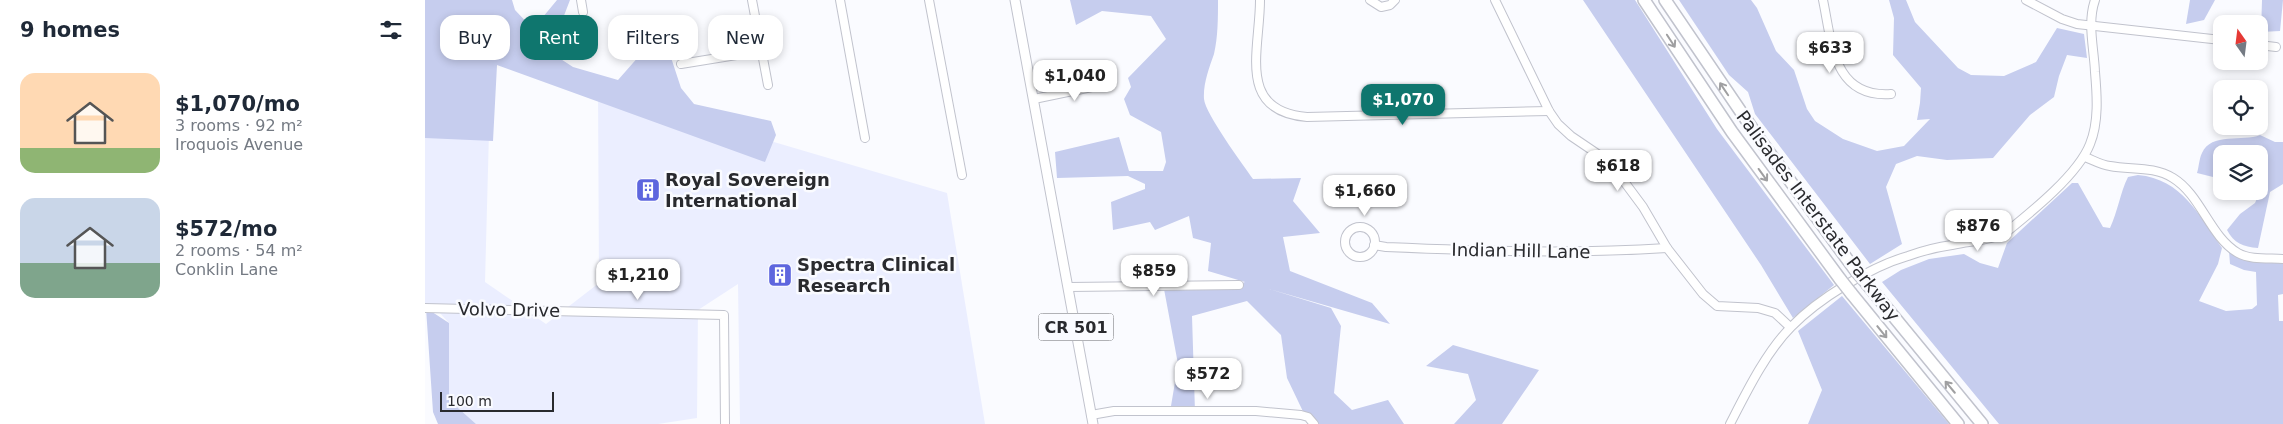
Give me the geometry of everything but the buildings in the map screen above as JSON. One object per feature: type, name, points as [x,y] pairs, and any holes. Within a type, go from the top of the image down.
[{"type":"highway","name":"Palisades Interstate Parkway","points":[[1644,0],[1737,139],[1840,279],[1957,424]]},
{"type":"highway","name":"Palisades Interstate Parkway","points":[[1665,0],[1758,137],[1855,270],[1981,424]]},
{"type":"main road","points":[[1015,0],[1034,99]]},
{"type":"main road","name":"CR 501","points":[[1034,99],[1092,419]]},
{"type":"street","points":[[581,0],[583,12]]},
{"type":"street","points":[[752,0],[755,15]]},
{"type":"street","points":[[840,0],[865,138]]},
{"type":"street","points":[[929,0],[961,175]]},
{"type":"street","points":[[1260,0],[1255,76],[1260,91],[1269,103],[1279,111],[1290,115],[1307,117],[1549,112]]},
{"type":"street","points":[[1370,0],[1381,7],[1390,5],[1395,0]]},
{"type":"street","points":[[1495,0],[1549,112],[1565,130],[1602,157],[1617,172],[1643,207],[1667,248],[1703,294],[1717,306],[1758,308],[1775,313],[1790,327]]},
{"type":"street","points":[[1823,0],[1837,63],[1844,77],[1853,86],[1866,93],[1877,95],[1891,94]]},
{"type":"street","points":[[2026,0],[2062,19],[2091,26],[2213,39]]},
{"type":"street","points":[[1730,424],[1758,374],[1790,327],[1836,292],[1894,261],[1951,245],[1990,240],[2004,234],[2072,173],[2085,156],[2091,142],[2097,100],[2091,26],[2095,0]]},
{"type":"street","points":[[2268,46],[2276,47]]},
{"type":"street","points":[[681,64],[708,60]]},
{"type":"street","points":[[763,60],[768,85]]},
{"type":"street","points":[[1034,99],[1111,83]]},
{"type":"street","points":[[2085,156],[2107,166],[2155,170],[2173,178],[2192,195],[2224,240],[2238,253],[2258,258],[2283,259]]},
{"type":"street","name":"Indian Hill Lane","points":[[1375,245],[1497,252],[1602,252],[1667,248]]},
{"type":"street","points":[[1069,287],[1239,285]]},
{"type":"street","name":"Volvo Drive","points":[[425,308],[724,314],[725,424]]},
{"type":"street","points":[[1092,419],[1114,411],[1257,412],[1301,415],[1308,417],[1314,424]]},
{"type":"shaded area","points":[[425,0],[512,0],[515,10],[520,15],[520,60],[562,60],[573,67],[618,80],[636,60],[672,60],[681,88],[694,104],[771,121],[776,135],[765,162],[497,65],[493,141],[425,138]]},
{"type":"shaded area","points":[[557,0],[570,0],[564,15],[545,15]]},
{"type":"shaded area","points":[[1070,0],[1218,0],[1216,41],[1205,82],[1204,99],[1217,127],[1253,179],[1301,178],[1293,201],[1320,233],[1283,237],[1290,271],[1372,303],[1390,324],[1269,289],[1331,308],[1341,326],[1334,393],[1352,410],[1388,400],[1404,424],[1309,424],[1287,378],[1281,335],[1247,301],[1192,316],[1195,412],[1170,412],[1178,364],[1164,289],[1228,289],[1245,282],[1208,271],[1211,243],[1193,238],[1189,216],[1155,230],[1150,222],[1113,230],[1111,202],[1145,189],[1145,184],[1128,176],[1057,178],[1055,152],[1119,137],[1129,171],[1163,171],[1166,162],[1161,132],[1130,115],[1124,99],[1131,87],[1128,78],[1166,39],[1151,16],[1102,11],[1076,25]]},
{"type":"shaded area","points":[[1583,0],[1635,0],[1717,129],[1834,285],[1793,318],[1761,265]]},
{"type":"shaded area","points":[[1679,0],[1751,0],[1757,8],[1776,51],[1794,70],[1807,109],[1815,121],[1843,139],[1877,151],[1904,146],[1930,119],[1917,120],[1921,88],[1893,55],[1894,18],[1889,0],[1906,0],[1915,22],[1958,68],[1971,75],[2004,76],[2036,62],[2057,28],[2084,34],[2087,58],[2067,55],[2054,97],[2030,115],[1993,158],[1947,160],[1917,156],[1896,164],[1886,187],[1902,244],[1870,264],[1755,114],[1748,92],[1729,75]]},
{"type":"shaded area","points":[[2190,0],[2215,0],[2204,20],[2186,24]]},
{"type":"shaded area","points":[[2262,0],[2283,0],[2280,31],[2268,32],[2268,15],[2262,15]]},
{"type":"shaded area","points":[[425,39],[440,43],[440,60],[491,60],[485,282],[546,324],[599,283],[598,90],[947,193],[985,424],[740,424],[738,284],[698,310],[697,418],[658,424],[476,424],[449,400],[449,323],[439,312],[425,305]]},
{"type":"shaded area","points":[[2260,135],[2275,142],[2283,142],[2283,184],[2270,192],[2258,248],[2240,244],[2227,230],[2240,214],[2256,200],[2268,200],[2268,145],[2213,145],[2213,177],[2197,173],[2202,153],[2206,146],[2212,142]]},
{"type":"shaded area","points":[[2138,175],[2166,183],[2178,191],[2197,211],[2222,248],[2218,264],[2199,301],[2226,311],[2252,309],[2257,305],[2256,272],[2244,270],[2230,264],[2229,251],[2248,260],[2283,262],[2283,294],[2278,295],[2279,321],[2283,321],[2283,424],[1999,424],[1882,282],[1901,270],[1929,259],[1964,254],[1980,263],[1998,268],[2007,243],[2072,183],[2078,183],[2103,227],[2110,228],[2128,177]]},
{"type":"shaded area","points":[[1842,296],[1949,424],[1808,424],[1822,390],[1798,331]]},
{"type":"shaded area","points":[[426,308],[449,323],[449,400],[476,424],[438,424],[433,412]]},
{"type":"shaded area","points":[[1453,345],[1539,370],[1502,424],[1454,424],[1476,400],[1468,374],[1426,366]]},
{"type":"place","name":"Royal Sovereign International","points":[[648,190]]},
{"type":"place","name":"Spectra Clinical Research","points":[[780,275]]}]
